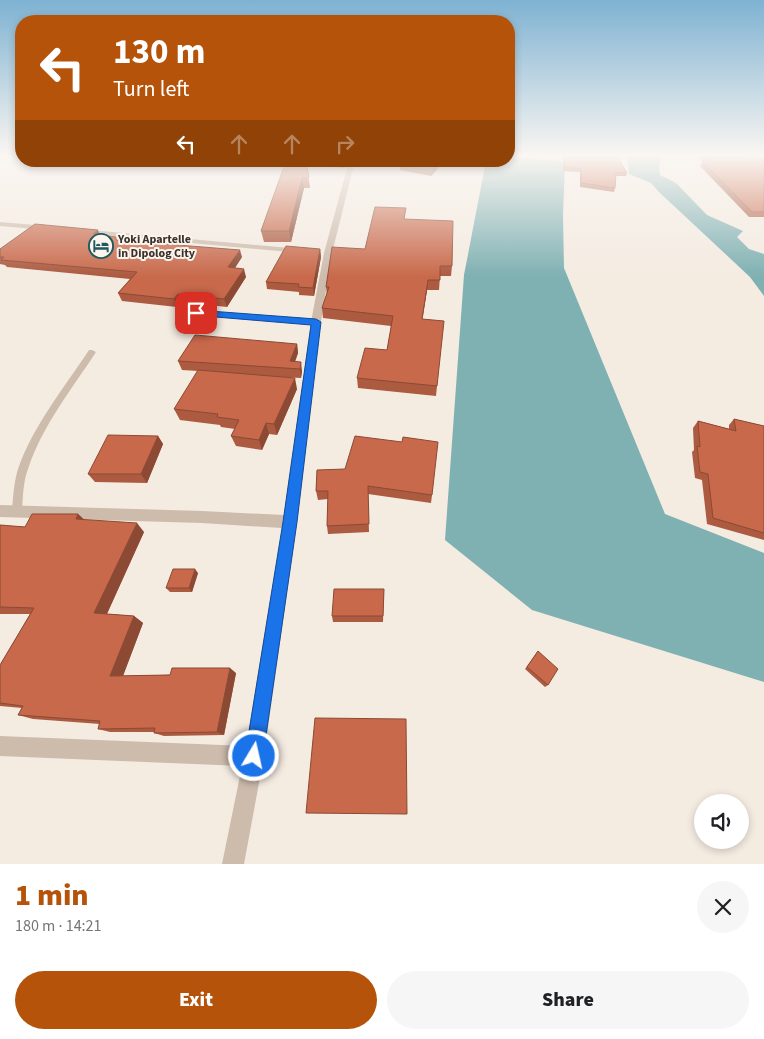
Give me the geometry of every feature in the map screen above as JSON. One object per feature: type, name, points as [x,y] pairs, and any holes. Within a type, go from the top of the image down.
[{"type":"street","points":[[234,864],[254,756],[290,522],[303,384],[316,322],[323,253],[341,196]]},
{"type":"street","points":[[0,224],[60,229]]},
{"type":"street","points":[[70,230],[308,251]]},
{"type":"street","points":[[0,511],[202,517],[290,522]]},
{"type":"street","points":[[0,746],[254,756]]},
{"type":"lane","points":[[196,313],[316,322]]},
{"type":"lane","points":[[17,512],[20,480],[31,449],[92,352]]},
{"type":"water","points":[[479,196],[564,196],[564,268],[665,514],[764,553],[764,682],[532,610],[445,540],[464,275]]},
{"type":"water","points":[[664,196],[689,196],[707,215],[743,231],[737,237],[749,249],[764,254],[764,296],[750,277]]},
{"type":"building","points":[[273,196],[298,196],[289,231],[261,231]]},
{"type":"building","points":[[737,196],[764,196],[764,212],[752,212]]},
{"type":"building","points":[[375,207],[406,208],[404,219],[453,221],[452,266],[440,266],[440,280],[428,280],[422,319],[444,321],[437,386],[357,378],[365,348],[387,350],[393,316],[322,308],[329,287],[326,287],[332,247],[365,249]]},
{"type":"building","points":[[35,224],[98,230],[93,234],[116,237],[116,240],[240,250],[228,267],[244,269],[224,299],[178,294],[174,299],[118,293],[137,272],[1,260],[4,257],[0,257],[0,249]]},
{"type":"building","points":[[286,246],[320,249],[313,288],[298,287],[299,284],[266,282]]},
{"type":"building","points":[[195,335],[297,344],[290,361],[301,362],[300,369],[178,361]]},
{"type":"building","points":[[198,370],[295,378],[274,424],[266,423],[259,440],[231,436],[239,420],[217,417],[218,414],[174,409]]},
{"type":"building","points":[[734,419],[764,426],[764,533],[713,518],[708,474],[700,472],[697,446],[700,447],[698,421],[736,431]]},
{"type":"building","points":[[108,435],[158,436],[141,474],[88,474]]},
{"type":"building","points":[[355,436],[402,442],[403,437],[438,442],[432,495],[368,486],[369,524],[327,526],[328,491],[316,491],[317,470],[345,469]]},
{"type":"building","points":[[32,514],[78,514],[76,519],[137,523],[94,613],[134,616],[110,676],[170,675],[172,668],[230,668],[217,732],[154,733],[155,728],[98,729],[100,721],[18,715],[23,706],[0,703],[0,665],[34,608],[0,607],[0,525],[25,527]]},
{"type":"building","points":[[173,569],[195,569],[189,588],[166,588]]},
{"type":"building","points":[[334,589],[384,589],[383,616],[332,616]]},
{"type":"building","points":[[538,651],[558,669],[548,685],[527,667]]},
{"type":"building","points":[[315,718],[406,719],[407,814],[306,813]]},
{"type":"place","name":"Yoki Apartelle in Dipolog City","points":[[101,246]]},
{"type":"route","points":[[196,313],[316,322],[290,522],[254,756]]}]
